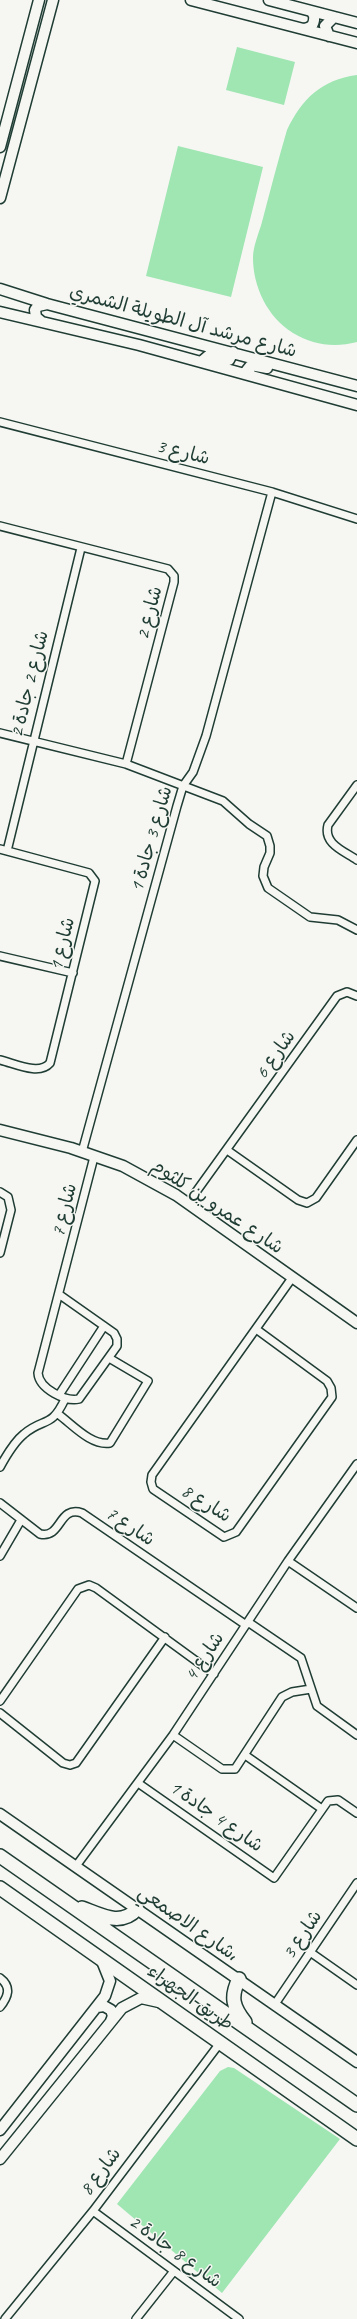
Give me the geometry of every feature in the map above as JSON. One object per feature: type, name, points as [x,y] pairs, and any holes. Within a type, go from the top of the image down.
[{"type":"highway","name":"طريق الجهراء","points":[[0,1856],[357,2105]]},
{"type":"highway","name":"طريق الجهراء","points":[[0,1888],[357,2140]]},
{"type":"highway","points":[[64,1902],[109,1918],[121,1919],[132,1914],[137,1909]]},
{"type":"highway","points":[[239,1979],[234,1989],[233,2003],[236,2010],[252,2031]]},
{"type":"street","points":[[0,147],[39,0]]},
{"type":"street","points":[[0,198],[53,0]]},
{"type":"street","points":[[191,0],[357,43]]},
{"type":"street","points":[[269,0],[357,23]]},
{"type":"street","points":[[303,29],[309,28],[313,25],[314,15],[311,11]]},
{"type":"street","points":[[329,36],[325,26],[334,17]]},
{"type":"street","name":"شارع مرشد آل الطويلة الشمري","points":[[0,289],[47,304],[357,386]]},
{"type":"street","points":[[42,322],[36,317],[35,310],[38,306],[47,304]]},
{"type":"street","name":"شارع مرشد آل الطويلة الشمري","points":[[0,312],[139,345],[357,405]]},
{"type":"street","points":[[201,362],[208,356],[229,360],[233,352]]},
{"type":"street","points":[[251,376],[248,370],[251,365],[275,369],[284,366]]},
{"type":"street","name":"شارع 3","points":[[0,422],[272,492],[357,519]]},
{"type":"street","name":"شارع 3 جادة 1","points":[[82,1152],[156,878],[183,786],[193,772],[206,736],[272,492]]},
{"type":"street","name":"شارع 2","points":[[0,526],[81,548],[168,569],[174,576],[174,582],[126,764]]},
{"type":"street","name":"شارع 2 جادة 2","points":[[4,850],[81,548]]},
{"type":"street","points":[[0,733],[126,764],[223,801],[249,824],[267,836],[270,846],[270,853],[264,867],[263,876],[268,888],[310,917],[338,920],[357,930]]},
{"type":"street","points":[[357,785],[328,825],[326,832],[329,841],[357,860]]},
{"type":"street","name":"شارع 1","points":[[0,1060],[36,1069],[44,1068],[50,1063],[95,881],[94,877],[89,872],[4,850]]},
{"type":"street","points":[[0,956],[73,973]]},
{"type":"street","name":"شارع 6","points":[[188,1204],[337,996],[347,992],[357,996]]},
{"type":"street","name":"شارع عمرو بن كلثوم","points":[[0,1130],[82,1152],[123,1166],[188,1204],[357,1324]]},
{"type":"street","points":[[227,1150],[298,1200],[307,1203],[316,1198],[357,1140]]},
{"type":"street","name":"شارع 7","points":[[62,1397],[42,1384],[38,1373],[60,1295],[94,1156]]},
{"type":"street","points":[[0,1192],[8,1197],[11,1210],[0,1253]]},
{"type":"street","name":"شارع 8","points":[[256,1330],[327,1381],[331,1388],[332,1397],[236,1532],[224,1537],[153,1489],[151,1482],[152,1475],[292,1278]]},
{"type":"street","points":[[60,1295],[114,1333],[117,1339],[117,1346],[79,1400],[62,1397]]},
{"type":"street","points":[[1,1463],[24,1433],[47,1422],[58,1414],[62,1397],[104,1326]]},
{"type":"street","points":[[58,1414],[94,1442],[102,1444],[110,1443],[148,1381],[109,1358]]},
{"type":"street","name":"شارع 4","points":[[76,1866],[173,1735],[288,1561],[357,1464]]},
{"type":"street","name":"شارع 7","points":[[0,1503],[21,1520],[44,1535],[54,1530],[68,1513],[74,1511],[82,1513],[247,1624]]},
{"type":"street","points":[[0,1556],[21,1520]]},
{"type":"street","points":[[288,1561],[357,1608]]},
{"type":"street","points":[[0,1701],[82,1587],[89,1585],[96,1588],[214,1674]]},
{"type":"street","points":[[247,1624],[301,1658],[317,1706],[357,1735]]},
{"type":"street","points":[[0,1713],[63,1763],[70,1765],[76,1763],[165,1638]]},
{"type":"street","points":[[173,1735],[228,1770],[235,1769],[282,1697],[292,1692],[311,1689]]},
{"type":"street","points":[[245,1755],[322,1809],[328,1801],[335,1799],[357,1813]]},
{"type":"street","name":"شارع 4 جادة 1","points":[[138,1783],[274,1878],[322,1809]]},
{"type":"street","name":"شارع الاصمعي،","points":[[0,1814],[357,2062]]},
{"type":"street","name":"شارع 3","points":[[275,2004],[357,1883]]},
{"type":"street","points":[[310,1952],[357,1985]]},
{"type":"street","points":[[0,2130],[97,2007],[104,1996],[110,1981],[105,1964],[98,1957]]},
{"type":"street","points":[[0,1978],[5,1982],[8,1990],[7,1999],[0,2007]]},
{"type":"street","points":[[0,2159],[122,2008],[141,1998],[166,2005]]},
{"type":"street","points":[[97,2007],[104,2006],[110,2010],[113,2016],[111,2021]]},
{"type":"street","name":"شارع 8","points":[[6,2319],[92,2211],[220,2043]]},
{"type":"street","name":"شارع 8 جادة 2","points":[[92,2211],[239,2319]]},
{"type":"street","points":[[136,2319],[174,2271]]},
{"type":"green space","points":[[237,47],[295,62],[284,105],[226,90]]},
{"type":"green space","points":[[357,75],[357,342],[332,345],[316,343],[293,333],[269,310],[259,290],[254,269],[253,253],[287,130],[293,119],[306,100],[323,86],[333,81]]},
{"type":"green space","points":[[178,146],[263,167],[231,297],[146,276]]},
{"type":"green space","points":[[228,2067],[234,2068],[340,2139],[222,2293],[117,2204],[220,2071]]}]
